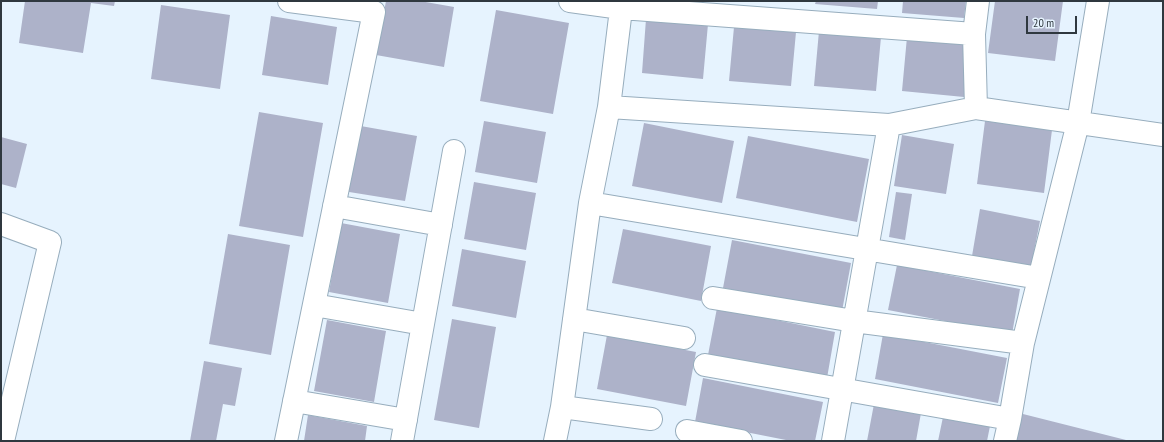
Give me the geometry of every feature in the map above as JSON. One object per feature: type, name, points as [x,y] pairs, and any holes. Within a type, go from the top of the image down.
[{"type":"lane","points":[[286,441],[374,12],[289,1]]},
{"type":"lane","points":[[570,1],[974,34]]},
{"type":"lane","points":[[976,108],[974,34],[978,1]]},
{"type":"lane","points":[[1005,441],[1022,343],[1078,123],[1098,1]]},
{"type":"lane","points":[[555,441],[562,407],[590,203],[609,106],[621,5]]},
{"type":"lane","points":[[609,106],[889,125],[976,108],[1163,135]]},
{"type":"lane","points":[[833,441],[889,125]]},
{"type":"lane","points":[[294,401],[404,431],[454,151]]},
{"type":"lane","points":[[590,203],[1039,278]]},
{"type":"lane","points":[[334,206],[441,225]]},
{"type":"lane","points":[[1,224],[50,242],[3,441]]},
{"type":"lane","points":[[713,298],[854,321],[1022,343]]},
{"type":"lane","points":[[314,305],[423,324]]},
{"type":"lane","points":[[574,319],[684,338]]},
{"type":"lane","points":[[705,366],[1010,419]]},
{"type":"lane","points":[[562,407],[651,419]]},
{"type":"lane","points":[[687,431],[741,441]]},
{"type":"building","points":[[25,1],[115,1],[114,6],[91,3],[83,53],[19,43]]},
{"type":"building","points":[[386,1],[420,1],[454,7],[444,67],[376,55]]},
{"type":"building","points":[[816,1],[878,1],[877,9],[815,4]]},
{"type":"building","points":[[903,1],[966,1],[964,18],[902,13]]},
{"type":"building","points":[[995,1],[1063,1],[1055,61],[988,53]]},
{"type":"building","points":[[161,5],[230,15],[220,89],[151,79]]},
{"type":"building","points":[[496,10],[569,23],[553,114],[480,101]]},
{"type":"building","points":[[271,16],[337,27],[328,85],[262,75]]},
{"type":"building","points":[[646,19],[708,24],[703,79],[642,73]]},
{"type":"building","points":[[734,27],[796,32],[791,86],[729,81]]},
{"type":"building","points":[[819,31],[881,37],[876,91],[814,86]]},
{"type":"building","points":[[907,37],[968,42],[964,97],[902,91]]},
{"type":"building","points":[[259,112],[323,123],[303,237],[239,226]]},
{"type":"building","points":[[484,121],[546,132],[537,183],[475,172]]},
{"type":"building","points":[[985,121],[1052,130],[1044,193],[977,184]]},
{"type":"building","points":[[644,123],[734,141],[722,203],[632,186]]},
{"type":"building","points":[[355,125],[417,136],[405,201],[343,191]]},
{"type":"building","points":[[902,135],[954,144],[946,194],[894,186]]},
{"type":"building","points":[[748,136],[869,159],[857,222],[736,198]]},
{"type":"building","points":[[1,137],[27,144],[16,188],[1,184]]},
{"type":"building","points":[[474,182],[536,193],[526,250],[464,239]]},
{"type":"building","points":[[896,192],[912,194],[905,240],[889,237]]},
{"type":"building","points":[[980,209],[1040,221],[1031,267],[972,256]]},
{"type":"building","points":[[341,223],[400,234],[388,303],[329,292]]},
{"type":"building","points":[[623,229],[711,246],[701,301],[612,283]]},
{"type":"building","points":[[228,234],[290,245],[271,355],[209,344]]},
{"type":"building","points":[[732,240],[851,263],[842,311],[723,288]]},
{"type":"building","points":[[462,249],[526,261],[516,318],[452,306]]},
{"type":"building","points":[[897,265],[1020,289],[1012,334],[888,310]]},
{"type":"building","points":[[717,308],[835,332],[827,378],[708,355]]},
{"type":"building","points":[[452,319],[496,327],[479,428],[434,420]]},
{"type":"building","points":[[327,320],[386,331],[374,402],[314,391]]},
{"type":"building","points":[[883,334],[1007,358],[998,403],[875,379]]},
{"type":"building","points":[[607,335],[696,352],[686,406],[597,389]]},
{"type":"building","points":[[204,361],[242,368],[235,406],[223,404],[216,441],[190,441]]},
{"type":"building","points":[[703,378],[823,402],[815,441],[791,441],[695,422]]},
{"type":"building","points":[[874,404],[921,413],[916,441],[867,441]]},
{"type":"building","points":[[1019,413],[1126,440],[1012,441]]},
{"type":"building","points":[[308,415],[367,426],[365,441],[304,441]]},
{"type":"building","points":[[943,417],[990,426],[987,441],[938,441]]}]
